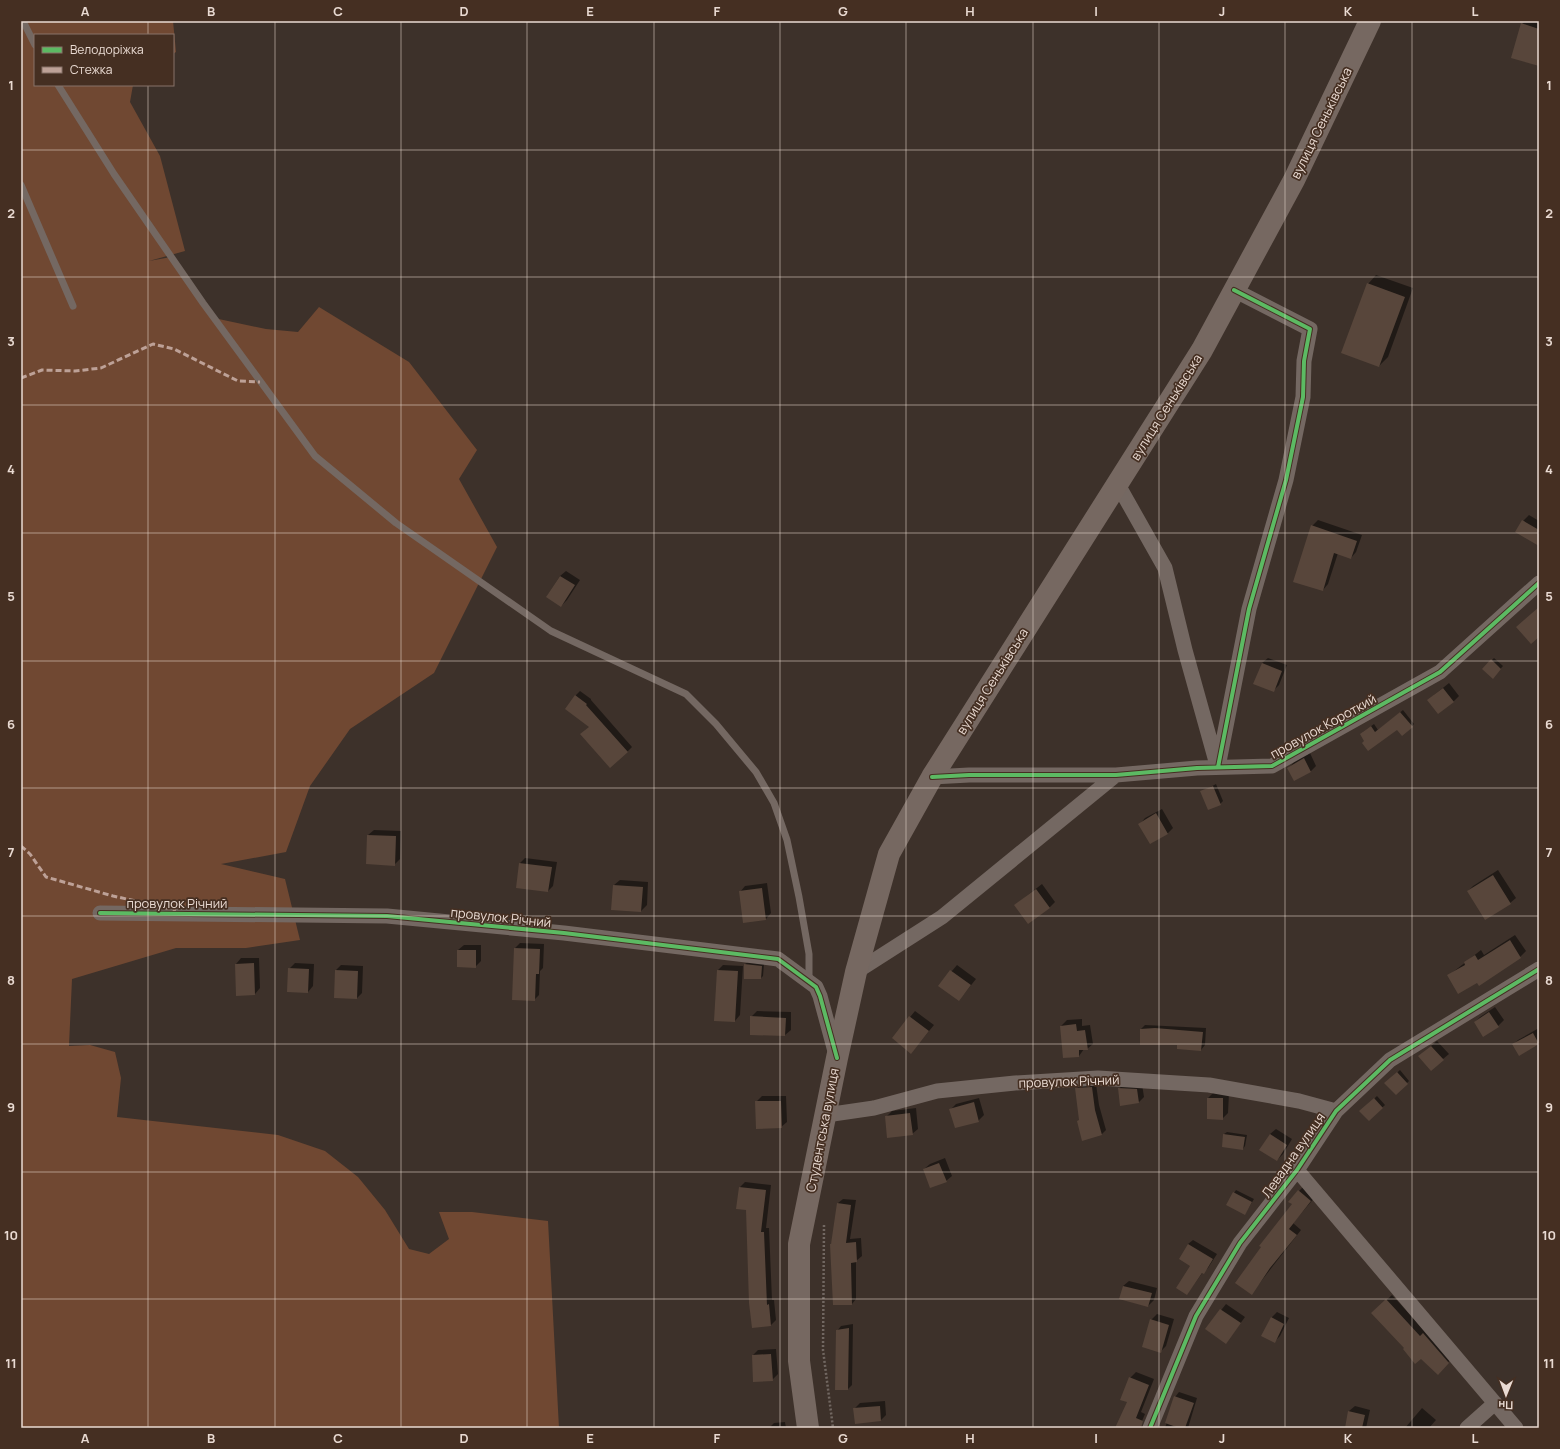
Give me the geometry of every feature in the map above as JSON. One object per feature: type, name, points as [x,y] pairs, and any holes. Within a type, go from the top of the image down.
[{"type":"main road","name":"вулиця Сенькiвська","points":[[932,777],[1202,350],[1294,180],[1370,21]]},
{"type":"main road","name":"Студентська вулиця","points":[[808,1428],[799,1361],[799,1244],[856,972],[889,854],[932,777]]},
{"type":"street","points":[[1218,767],[1249,609],[1286,480],[1303,397],[1304,362],[1310,329],[1234,290]]},
{"type":"street","points":[[1117,483],[1165,568],[1185,650],[1218,767]]},
{"type":"street","name":"провулок Короткий","points":[[932,777],[969,775],[1116,776],[1197,768],[1272,766],[1440,672],[1539,583]]},
{"type":"street","points":[[856,972],[942,917],[1116,776]]},
{"type":"street","name":"провулок Рiчний","points":[[100,913],[387,916],[556,932],[778,959],[816,987],[820,996],[837,1058]]},
{"type":"street","name":"Левадна вулиця","points":[[1150,1428],[1196,1316],[1240,1243],[1297,1170],[1336,1110],[1390,1060],[1539,969]]},
{"type":"street","name":"провулок Річний","points":[[826,1115],[874,1108],[937,1091],[1015,1083],[1098,1078],[1209,1085],[1299,1101],[1336,1110]]},
{"type":"street","points":[[1297,1170],[1516,1428]]},
{"type":"street","points":[[1467,1428],[1495,1402]]},
{"type":"lane","points":[[23,21],[34,43]]},
{"type":"lane","points":[[59,86],[114,174],[198,296],[315,456],[396,523],[551,631],[686,694],[716,724],[756,772],[774,803],[787,840],[798,890],[809,954],[810,982]]},
{"type":"lane","points":[[21,185],[73,306]]},
{"type":"path","points":[[824,1218],[823,1350],[833,1428]]},
{"type":"shaded area","points":[[21,21],[173,21],[176,52],[174,53],[174,34],[34,34],[34,86],[133,86],[130,102],[160,156],[185,251],[149,261],[171,257],[214,318],[266,329],[298,332],[319,307],[409,362],[477,450],[459,479],[497,547],[434,673],[350,729],[310,786],[286,852],[221,864],[285,879],[300,940],[246,948],[176,948],[72,979],[69,1046],[90,1045],[115,1052],[121,1078],[117,1117],[278,1135],[325,1151],[358,1177],[385,1210],[409,1249],[429,1254],[449,1239],[439,1212],[472,1212],[548,1221],[559,1428],[21,1428]]},
{"type":"building","points":[[1521,23],[1539,29],[1539,66],[1511,58]]},
{"type":"building","points":[[1367,283],[1405,297],[1379,367],[1341,353]]},
{"type":"building","points":[[1522,520],[1539,530],[1539,546],[1515,532]]},
{"type":"building","points":[[1311,525],[1357,541],[1351,559],[1334,553],[1323,591],[1293,582]]},
{"type":"building","points":[[560,576],[575,585],[561,607],[546,597]]},
{"type":"building","points":[[1539,607],[1539,637],[1531,644],[1516,627]]},
{"type":"building","points":[[1491,659],[1501,669],[1493,679],[1482,669]]},
{"type":"building","points":[[1262,663],[1282,671],[1274,692],[1253,684]]},
{"type":"building","points":[[1443,688],[1454,702],[1438,714],[1427,700]]},
{"type":"building","points":[[575,695],[587,704],[586,705],[628,752],[610,768],[580,734],[589,727],[565,709]]},
{"type":"building","points":[[1400,712],[1413,727],[1402,736],[1397,730],[1368,751],[1362,743],[1364,741],[1360,734],[1371,726],[1375,732]]},
{"type":"building","points":[[1304,758],[1311,772],[1294,781],[1287,768]]},
{"type":"building","points":[[1213,786],[1221,805],[1208,810],[1200,791]]},
{"type":"building","points":[[1156,813],[1168,834],[1150,844],[1138,824]]},
{"type":"building","points":[[367,835],[396,836],[395,866],[366,864]]},
{"type":"building","points":[[519,863],[552,867],[548,892],[516,888]]},
{"type":"building","points":[[1493,875],[1511,904],[1485,920],[1467,891]]},
{"type":"building","points":[[613,885],[643,887],[641,912],[611,910]]},
{"type":"building","points":[[762,888],[766,920],[743,923],[739,891]]},
{"type":"building","points":[[1036,889],[1050,908],[1028,924],[1014,905]]},
{"type":"building","points":[[1510,940],[1521,958],[1479,986],[1477,983],[1458,994],[1447,975],[1465,965],[1464,962],[1475,955],[1478,960]]},
{"type":"building","points":[[514,948],[540,949],[539,974],[536,974],[535,1001],[512,1000]]},
{"type":"building","points":[[457,950],[476,950],[476,968],[457,967]]},
{"type":"building","points":[[254,963],[255,995],[236,996],[235,964]]},
{"type":"building","points":[[744,964],[762,966],[761,979],[744,979]]},
{"type":"building","points":[[288,968],[309,969],[308,993],[287,992]]},
{"type":"building","points":[[335,970],[358,971],[357,999],[334,998]]},
{"type":"building","points":[[717,970],[738,971],[735,1022],[714,1021]]},
{"type":"building","points":[[950,970],[971,985],[959,1001],[938,986]]},
{"type":"building","points":[[1489,1012],[1499,1027],[1483,1037],[1474,1022]]},
{"type":"building","points":[[750,1016],[786,1018],[785,1036],[750,1035]]},
{"type":"building","points":[[909,1016],[929,1031],[911,1054],[892,1038]]},
{"type":"building","points":[[1076,1024],[1077,1031],[1085,1030],[1088,1050],[1079,1050],[1079,1057],[1063,1058],[1060,1026]]},
{"type":"building","points":[[1155,1028],[1203,1032],[1201,1051],[1177,1049],[1177,1045],[1140,1045],[1140,1029]]},
{"type":"building","points":[[1533,1033],[1539,1044],[1519,1056],[1512,1044]]},
{"type":"building","points":[[1431,1046],[1444,1060],[1431,1071],[1418,1056]]},
{"type":"building","points":[[1397,1072],[1408,1084],[1396,1095],[1384,1083]]},
{"type":"building","points":[[1092,1087],[1095,1110],[1102,1135],[1082,1141],[1077,1121],[1079,1120],[1075,1088]]},
{"type":"building","points":[[1118,1088],[1137,1089],[1139,1103],[1120,1106]]},
{"type":"building","points":[[1207,1098],[1223,1098],[1223,1120],[1207,1119]]},
{"type":"building","points":[[1374,1098],[1383,1108],[1369,1121],[1359,1111]]},
{"type":"building","points":[[755,1101],[781,1101],[782,1128],[756,1129]]},
{"type":"building","points":[[974,1102],[979,1122],[955,1128],[949,1109]]},
{"type":"building","points":[[910,1113],[913,1135],[887,1138],[885,1116]]},
{"type":"building","points":[[1223,1134],[1245,1137],[1243,1150],[1222,1147]]},
{"type":"building","points":[[1270,1134],[1287,1145],[1277,1161],[1259,1150]]},
{"type":"building","points":[[939,1163],[947,1182],[930,1188],[923,1169]]},
{"type":"building","points":[[739,1187],[766,1190],[761,1232],[764,1232],[767,1305],[769,1304],[771,1326],[752,1328],[749,1303],[746,1210],[736,1209]]},
{"type":"building","points":[[1298,1190],[1311,1201],[1289,1229],[1297,1235],[1270,1268],[1252,1295],[1235,1283],[1261,1247],[1259,1246],[1292,1204],[1288,1202]]},
{"type":"building","points":[[1233,1192],[1252,1202],[1245,1215],[1226,1205]]},
{"type":"building","points":[[837,1203],[851,1205],[846,1243],[856,1242],[857,1262],[851,1263],[852,1305],[833,1305],[830,1244]]},
{"type":"building","points":[[1188,1244],[1213,1259],[1204,1274],[1202,1273],[1187,1295],[1176,1288],[1190,1266],[1179,1259]]},
{"type":"building","points":[[1123,1286],[1152,1293],[1148,1307],[1119,1299]]},
{"type":"building","points":[[1386,1299],[1420,1336],[1423,1333],[1449,1363],[1438,1375],[1421,1359],[1415,1364],[1403,1349],[1404,1348],[1371,1313]]},
{"type":"building","points":[[1220,1309],[1241,1323],[1226,1344],[1205,1329]]},
{"type":"building","points":[[1271,1317],[1284,1324],[1275,1343],[1261,1336]]},
{"type":"building","points":[[1150,1319],[1169,1325],[1161,1353],[1142,1347]]},
{"type":"building","points":[[849,1328],[848,1390],[835,1390],[836,1330]]},
{"type":"building","points":[[771,1354],[773,1381],[753,1382],[752,1355]]},
{"type":"building","points":[[1129,1377],[1149,1385],[1136,1418],[1143,1421],[1141,1428],[1115,1428],[1127,1402],[1120,1400]]},
{"type":"building","points":[[1174,1396],[1194,1403],[1185,1428],[1179,1428],[1165,1423]]},
{"type":"building","points":[[880,1406],[881,1421],[855,1424],[853,1408]]},
{"type":"building","points":[[1348,1411],[1365,1415],[1362,1428],[1345,1428]]},
{"type":"marked path","points":[[21,378],[42,370],[75,371],[101,368],[153,344],[174,349],[238,381],[260,382]]},
{"type":"marked path","points":[[21,846],[30,854],[46,877],[113,896],[176,910]]},
{"type":"cycle path","points":[[1218,767],[1249,609],[1286,480],[1303,397],[1304,361],[1310,329],[1234,290]]},
{"type":"cycle path","points":[[932,777],[969,775],[1116,775],[1197,768],[1272,766],[1440,672],[1539,583]]},
{"type":"cycle path","points":[[100,913],[387,916],[564,933],[778,959],[816,987],[820,996],[837,1058]]},
{"type":"cycle path","points":[[1150,1428],[1196,1316],[1240,1243],[1297,1170],[1336,1111],[1390,1060],[1539,969]]}]
